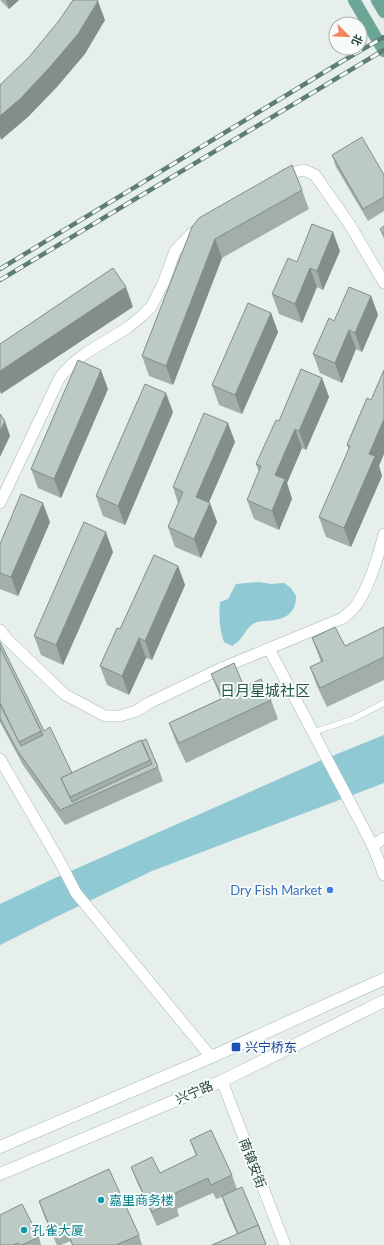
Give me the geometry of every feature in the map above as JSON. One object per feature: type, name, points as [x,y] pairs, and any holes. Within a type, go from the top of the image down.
[{"type":"main road","points":[[354,0],[384,52]]},
{"type":"main road","points":[[377,0],[384,12]]},
{"type":"main road","name":"兴宁路","points":[[0,1147],[211,1057],[384,979]]},
{"type":"main road","name":"兴宁路","points":[[0,1174],[222,1081],[384,1001]]},
{"type":"street","points":[[273,182],[286,174],[304,170],[315,175],[350,225],[384,283]]},
{"type":"street","points":[[0,504],[60,377],[73,363],[86,353],[127,328],[143,316],[151,307],[163,284],[175,251],[190,235],[208,222]]},
{"type":"street","points":[[0,630],[7,639],[64,694],[105,716],[120,716],[136,712],[149,703],[224,667],[343,618],[354,609],[365,590],[380,551],[384,534]]},
{"type":"street","points":[[269,649],[373,846],[384,875]]},
{"type":"street","points":[[0,759],[60,862],[76,893],[211,1057]]},
{"type":"street","points":[[373,846],[384,838]]},
{"type":"street","name":"南镇安街","points":[[222,1081],[285,1245]]},
{"type":"lane","points":[[314,732],[353,719],[384,703]]},
{"type":"water","points":[[259,582],[271,584],[284,583],[291,588],[296,596],[294,608],[284,617],[268,621],[260,621],[250,626],[232,646],[224,642],[220,622],[220,602],[228,599],[236,584]]},
{"type":"water","points":[[384,735],[384,783],[152,871],[0,945],[0,904],[55,878],[322,760]]},
{"type":"building","points":[[73,0],[98,1],[78,34],[50,67],[21,98],[0,116],[0,85],[29,57],[58,22]]},
{"type":"building","points":[[362,137],[384,175],[384,197],[363,209],[332,155]]},
{"type":"building","points":[[292,165],[302,190],[215,239],[166,366],[142,356],[192,227],[199,218]]},
{"type":"building","points":[[312,224],[333,232],[317,271],[310,268],[295,304],[272,294],[288,258],[297,262]]},
{"type":"building","points":[[384,226],[384,235],[380,229]]},
{"type":"building","points":[[113,268],[126,287],[0,371],[0,344]]},
{"type":"building","points":[[349,287],[371,296],[355,333],[349,330],[335,363],[313,354],[329,318],[334,321]]},
{"type":"building","points":[[248,303],[271,313],[235,395],[212,385]]},
{"type":"building","points":[[78,360],[101,370],[54,479],[31,469]]},
{"type":"building","points":[[301,369],[322,378],[299,431],[295,429],[275,475],[285,479],[272,511],[247,500],[261,466],[256,464],[276,420],[279,421]]},
{"type":"building","points":[[384,370],[384,419],[369,454],[375,456],[344,528],[319,517],[350,446],[347,445],[367,398],[371,400]]},
{"type":"building","points":[[145,384],[166,393],[118,506],[96,496]]},
{"type":"building","points":[[204,413],[228,423],[196,497],[210,503],[194,539],[168,527],[183,492],[173,487]]},
{"type":"building","points":[[0,414],[5,421],[0,431]]},
{"type":"building","points":[[21,494],[43,503],[11,577],[0,573],[0,544]]},
{"type":"building","points":[[84,522],[106,532],[56,645],[34,636]]},
{"type":"building","points":[[154,555],[178,566],[145,641],[139,638],[122,676],[100,666],[117,628],[120,629]]},
{"type":"building","points":[[335,627],[345,646],[384,627],[384,657],[320,688],[310,667],[323,661],[312,638]]},
{"type":"building","points":[[0,642],[44,731],[50,727],[72,773],[61,778],[72,802],[152,764],[142,741],[146,739],[158,767],[60,810],[17,750],[0,718],[0,704],[21,746],[43,735],[0,648]]},
{"type":"building","points":[[0,647],[41,731],[19,742],[0,703]]},
{"type":"building","points":[[234,663],[244,687],[261,679],[271,700],[179,743],[169,723],[223,698],[211,674]]},
{"type":"building","points":[[141,740],[150,760],[70,797],[61,778]]},
{"type":"building","points":[[211,1130],[232,1175],[211,1185],[208,1178],[171,1195],[174,1201],[152,1212],[131,1167],[152,1157],[160,1173],[197,1155],[190,1140]]},
{"type":"building","name":"嘉里商务楼","points":[[109,1169],[139,1235],[116,1245],[73,1245],[64,1226],[52,1232],[39,1201]]},
{"type":"building","points":[[242,1187],[260,1229],[259,1230],[258,1225],[238,1234],[222,1196]]},
{"type":"building","points":[[22,1204],[39,1237],[22,1245],[19,1245],[18,1243],[13,1245],[0,1245],[0,1215]]},
{"type":"building","points":[[258,1225],[266,1244],[264,1245],[212,1245]]},
{"type":"railway","points":[[0,269],[384,37]]},
{"type":"railway","points":[[0,280],[384,50]]},
{"type":"place","name":"Dry Fish Market","points":[[330,890]]},
{"type":"place","name":"兴宁桥东","points":[[236,1047]]},
{"type":"place","name":"嘉里商务楼","points":[[101,1200]]},
{"type":"place","name":"孔雀大厦","points":[[24,1230]]},
{"type":"district","name":"日月星城社区","points":[[265,690]]}]
